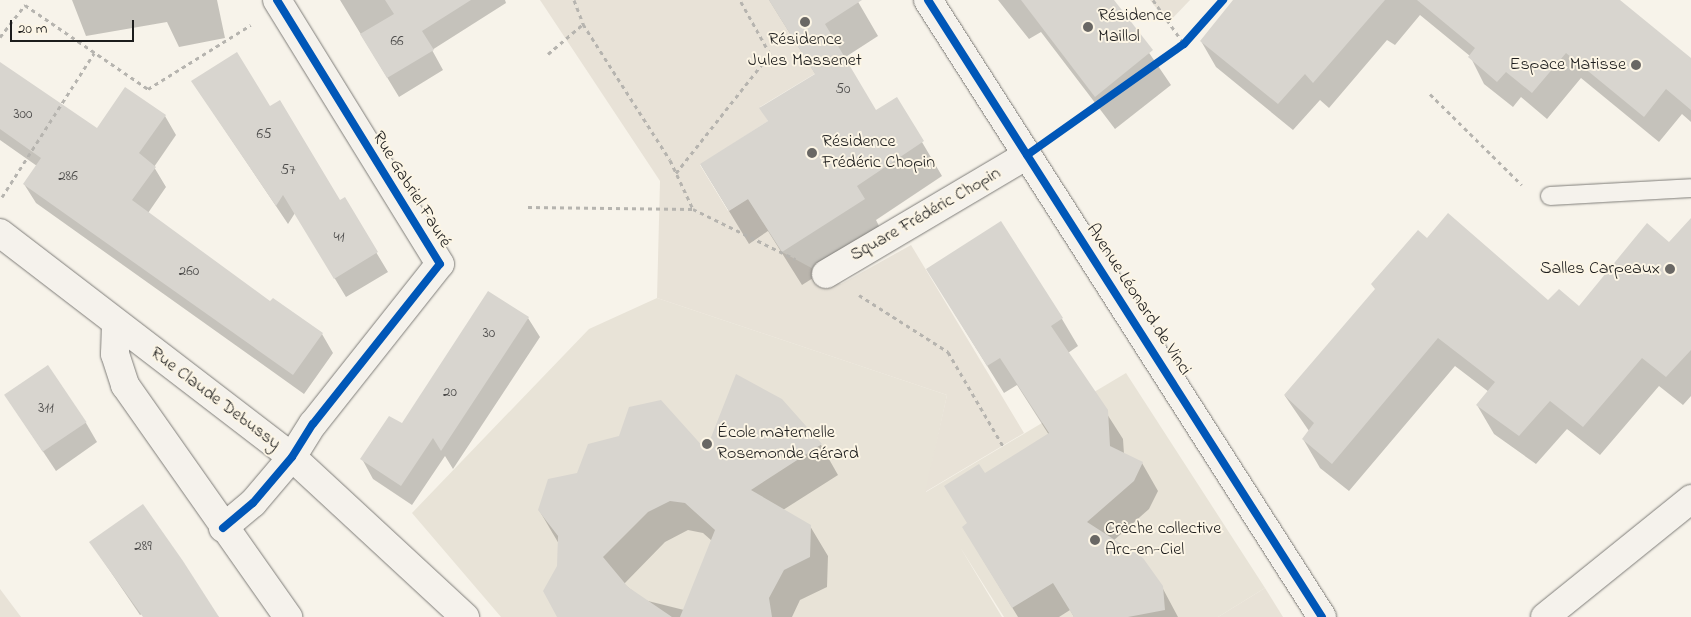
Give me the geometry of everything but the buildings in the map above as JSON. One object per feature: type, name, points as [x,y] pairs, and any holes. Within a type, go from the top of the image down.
[{"type":"street","name":"Avenue Léonard de Vinci","points":[[928,0],[1322,617]]},
{"type":"street","name":"Rue Gabriel Fauré","points":[[279,3],[440,264],[313,424],[292,457]]},
{"type":"street","name":"Square Frédéric Chopin","points":[[826,274],[1027,155]]},
{"type":"street","name":"Rue Claude Debussy","points":[[0,233],[116,325],[292,457],[465,617]]},
{"type":"street","points":[[116,325],[114,354],[122,380],[223,528],[288,617]]},
{"type":"street","points":[[223,528],[253,503],[292,457]]},
{"type":"street","points":[[1545,617],[1691,499]]},
{"type":"lane","points":[[1550,196],[1691,188]]},
{"type":"path","points":[[574,0],[582,24],[676,174],[693,209]]},
{"type":"path","points":[[676,174],[770,54],[740,0]]},
{"type":"path","points":[[1153,0],[1184,44]]},
{"type":"path","points":[[1027,155],[1184,44],[1223,0]]},
{"type":"path","points":[[0,37],[25,5],[148,89],[279,3]]},
{"type":"path","points":[[548,54],[582,24]]},
{"type":"path","points":[[0,200],[94,53]]},
{"type":"path","points":[[1430,94],[1519,184],[1550,196]]},
{"type":"path","points":[[528,207],[693,209],[826,274],[948,352],[1003,446]]},
{"type":"shaded area","points":[[540,0],[769,0],[816,73],[760,107],[768,121],[700,165],[728,211],[748,199],[782,252],[841,284],[911,245],[1024,433],[925,492],[947,395],[657,298],[660,181]]},
{"type":"shaded area","points":[[1150,0],[1190,0],[1168,23]]},
{"type":"shaded area","name":"École maternelle Rosemonde Gérard","points":[[657,298],[947,395],[926,492],[1126,373],[1265,588],[1218,617],[1004,617],[960,547],[1002,617],[501,617],[412,513],[589,329]]},
{"type":"shaded area","points":[[1265,588],[1283,617],[1218,617]]},
{"type":"shaded area","points":[[0,589],[21,617],[0,617]]},
{"type":"cycle path","points":[[223,528],[253,503],[292,457],[313,424],[440,264],[277,0]]},
{"type":"cycle path","points":[[928,0],[1322,617]]},
{"type":"cycle path","points":[[1027,155],[1184,44],[1223,0]]},
{"type":"place","name":"Résidence Jules Massenet","points":[[805,22]]},
{"type":"place","name":"Résidence Maillol","points":[[1088,27]]},
{"type":"place","name":"Espace Matisse","points":[[1636,65]]},
{"type":"place","name":"Résidence Frédéric Chopin","points":[[812,153]]},
{"type":"place","name":"Salles Carpeaux","points":[[1670,269]]},
{"type":"place","name":"École maternelle Rosemonde Gérard","points":[[707,444]]},
{"type":"place","name":"Crèche collective Arc-en-Ciel","points":[[1095,540]]}]
